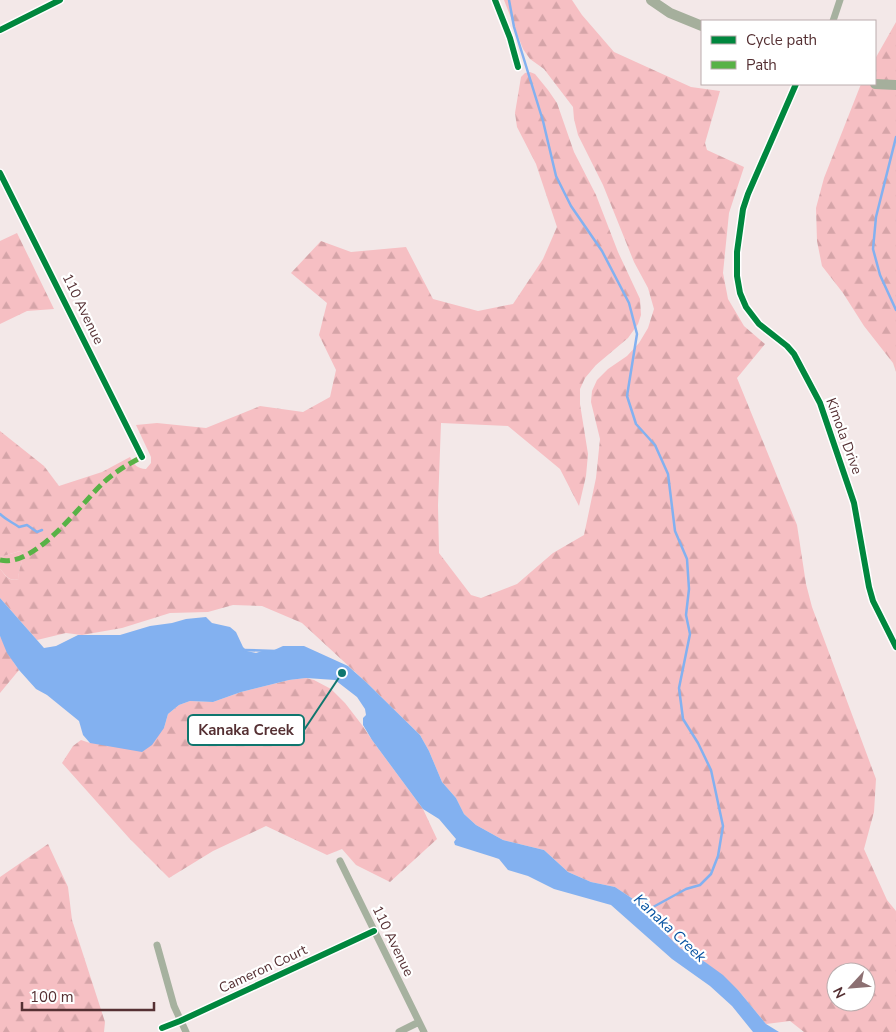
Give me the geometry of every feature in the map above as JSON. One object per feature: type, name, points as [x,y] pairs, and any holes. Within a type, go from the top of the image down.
[{"type":"street","points":[[0,30],[60,0]]},
{"type":"street","points":[[494,0],[510,38],[518,67]]},
{"type":"street","points":[[651,0],[670,13],[701,26]]},
{"type":"street","points":[[833,20],[840,0]]},
{"type":"street","points":[[876,84],[896,85]]},
{"type":"street","name":"Kimola Drive","points":[[796,85],[743,208],[737,252],[738,284],[746,307],[759,324],[787,346],[794,354],[820,403],[854,503],[873,601],[896,647]]},
{"type":"street","name":"110 Avenue","points":[[0,173],[142,457]]},
{"type":"street","name":"110 Avenue","points":[[340,861],[424,1032]]},
{"type":"street","name":"Cameron Court","points":[[162,1028],[374,932]]},
{"type":"street","points":[[157,945],[174,1006],[186,1032]]},
{"type":"street","points":[[399,1032],[419,1022]]},
{"type":"green space","points":[[504,0],[572,0],[582,15],[614,52],[691,87],[720,91],[705,143],[707,150],[744,167],[729,213],[723,273],[728,299],[744,326],[765,344],[737,378],[797,525],[806,584],[812,607],[876,779],[874,812],[864,849],[887,900],[896,911],[896,1032],[804,1032],[790,1021],[766,1024],[738,990],[705,962],[680,948],[657,925],[645,907],[615,887],[591,882],[568,872],[544,850],[503,840],[476,825],[464,814],[456,798],[442,782],[420,735],[302,623],[262,606],[233,605],[208,612],[170,613],[122,628],[82,635],[66,633],[37,640],[0,598],[0,569],[10,579],[19,579],[23,554],[20,551],[0,557],[0,431],[44,466],[59,486],[102,472],[130,457],[136,466],[146,469],[151,463],[151,457],[136,425],[157,423],[206,428],[260,406],[303,412],[330,397],[336,370],[319,335],[327,303],[291,273],[321,241],[351,252],[406,247],[433,299],[478,311],[513,304],[543,259],[557,227],[536,164],[517,127],[515,113],[521,77],[525,73],[530,72],[535,74],[557,103],[574,152],[596,195],[618,252],[640,299],[641,315],[638,324],[628,338],[596,365],[585,378],[580,389],[580,404],[588,454],[586,476],[579,506],[560,469],[508,426],[441,423],[438,505],[439,553],[471,595],[481,598],[517,584],[553,553],[584,535],[596,478],[600,439],[591,402],[592,391],[597,380],[608,369],[627,356],[639,343],[648,328],[654,309],[648,288],[634,262],[603,185],[578,135],[573,107],[544,69],[530,59],[523,49]]},
{"type":"green space","points":[[896,22],[896,372],[893,363],[864,326],[843,293],[822,266],[817,241],[816,208],[824,178],[861,85],[876,85],[876,57]]},
{"type":"green space","points":[[17,233],[54,309],[27,311],[0,324],[0,241]]},
{"type":"green space","points":[[20,551],[23,554],[19,579],[11,579],[0,569],[0,557]]},
{"type":"green space","points":[[0,636],[19,670],[0,693]]},
{"type":"green space","points":[[306,678],[331,689],[345,703],[423,809],[437,839],[390,882],[356,865],[342,849],[327,855],[266,826],[213,851],[169,878],[129,838],[62,763],[73,746],[81,740],[90,743],[164,728],[168,714],[179,705],[190,701],[213,702],[241,692],[289,680]]},
{"type":"green space","points":[[48,844],[68,887],[72,920],[105,1022],[104,1032],[0,1032],[0,877]]},
{"type":"water","points":[[0,598],[44,648],[56,646],[78,635],[120,635],[150,626],[206,617],[212,623],[230,627],[236,632],[247,651],[256,653],[272,651],[283,646],[304,646],[348,666],[420,735],[442,782],[456,798],[464,814],[476,825],[503,840],[544,850],[568,872],[591,882],[615,887],[645,907],[657,925],[680,948],[723,975],[766,1024],[779,1032],[753,1032],[732,1006],[710,986],[672,959],[611,905],[554,889],[528,876],[508,870],[499,859],[455,845],[456,839],[439,819],[423,809],[372,740],[363,725],[363,718],[366,715],[365,709],[357,697],[335,680],[306,678],[289,680],[241,692],[213,702],[190,701],[179,705],[168,714],[164,728],[152,745],[142,752],[90,743],[83,735],[79,721],[47,695],[36,689],[7,653],[0,636]]},
{"type":"waterway","points":[[509,0],[514,27],[543,121],[556,176],[571,206],[602,251],[629,303],[637,334],[627,396],[636,424],[655,445],[668,474],[675,531],[687,559],[689,589],[686,615],[690,634],[679,688],[683,719],[698,743],[711,770],[723,826],[718,856],[711,874],[700,885],[686,889],[644,912]]},
{"type":"waterway","points":[[896,137],[876,217],[873,249],[880,275],[896,310]]},
{"type":"waterway","points":[[0,514],[19,527],[27,525],[37,532],[42,530]]},
{"type":"waterway","name":"Kanaka Creek","points":[[244,650],[276,651]]},
{"type":"marked path","points":[[0,560],[14,560],[42,545],[56,533],[106,480],[142,457]]},
{"type":"cycle path","points":[[0,30],[60,0]]},
{"type":"cycle path","points":[[495,0],[510,38],[518,67]]},
{"type":"cycle path","points":[[796,85],[743,209],[737,252],[737,276],[740,293],[746,307],[759,324],[787,346],[794,354],[820,403],[854,503],[873,601],[896,647]]},
{"type":"cycle path","points":[[0,173],[142,457]]},
{"type":"cycle path","points":[[162,1028],[374,931]]},
{"type":"place","name":"Kanaka Creek","points":[[342,673]]}]
